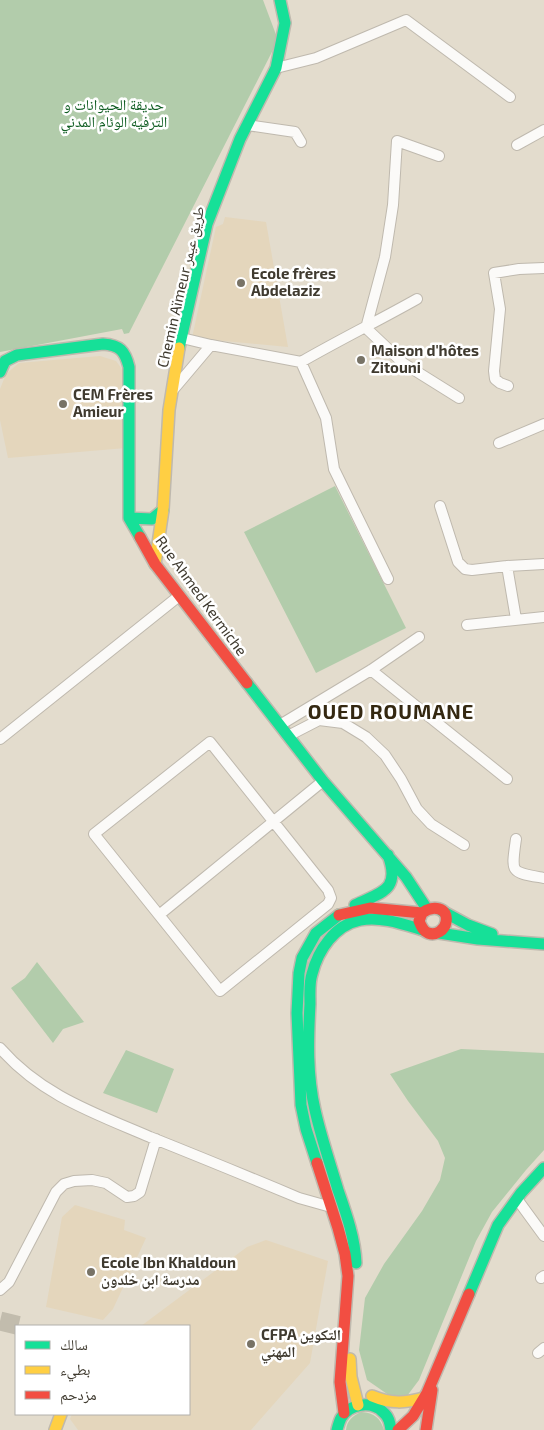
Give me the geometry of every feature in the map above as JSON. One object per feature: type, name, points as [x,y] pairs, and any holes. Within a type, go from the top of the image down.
[{"type":"main road","name":"Chemin Aïmeur طريق عيمر","points":[[155,564],[163,510],[169,410],[182,338],[207,224],[240,139],[276,68],[285,23],[280,0]]},
{"type":"main road","name":"Rue Ahmed Kermiche","points":[[0,372],[5,361],[17,355],[103,344],[116,345],[126,353],[129,367],[129,518],[155,564],[179,596],[323,781],[406,877],[424,911]]},
{"type":"main road","points":[[129,518],[152,519],[163,510]]},
{"type":"main road","points":[[348,912],[359,902],[371,899],[388,889],[392,883],[393,867],[388,855]]},
{"type":"main road","points":[[344,1413],[340,1382],[348,1276],[345,1254],[306,1129],[301,1105],[296,1013],[302,958],[316,934],[327,923],[337,916],[348,912],[370,908],[424,911],[438,908],[481,930],[508,939]]},
{"type":"main road","points":[[423,930],[419,922],[424,911]]},
{"type":"main road","points":[[439,933],[443,930],[446,923],[442,911]]},
{"type":"main road","points":[[358,1405],[349,1363],[356,1258],[352,1235],[312,1100],[309,1076],[312,975],[322,950],[330,937],[340,929],[354,922],[372,920],[389,921],[431,934],[439,933],[466,938],[508,939],[544,944]]},
{"type":"main road","points":[[398,1430],[413,1416],[424,1398],[498,1225],[517,1199],[544,1168]]},
{"type":"main road","points":[[426,1430],[431,1394],[437,1371]]},
{"type":"main road","points":[[352,1379],[366,1393],[391,1403],[406,1403],[424,1398]]},
{"type":"main road","points":[[337,1430],[339,1420],[344,1413],[358,1405],[366,1404],[375,1406],[382,1411],[388,1418],[391,1430]]},
{"type":"main road","points":[[55,1430],[61,1415]]},
{"type":"street","points":[[276,68],[316,58],[406,20],[510,97]]},
{"type":"street","points":[[247,125],[295,132],[302,142]]},
{"type":"street","points":[[517,145],[544,130]]},
{"type":"street","points":[[366,328],[385,258],[393,205],[397,141],[438,156]]},
{"type":"street","points":[[508,386],[495,379],[500,309],[494,273],[544,268]]},
{"type":"street","points":[[182,338],[301,362],[343,337],[366,328],[417,299]]},
{"type":"street","points":[[366,328],[403,363],[459,398]]},
{"type":"street","points":[[173,390],[211,345]]},
{"type":"street","points":[[301,362],[326,418],[334,470],[388,579]]},
{"type":"street","points":[[499,443],[544,424]]},
{"type":"street","points":[[440,506],[458,562],[465,569],[544,564]]},
{"type":"street","points":[[507,566],[516,619]]},
{"type":"street","points":[[0,739],[179,596]]},
{"type":"street","points":[[467,625],[544,617]]},
{"type":"street","points":[[280,725],[371,670],[419,637]]},
{"type":"street","points":[[371,670],[507,779]]},
{"type":"street","points":[[288,736],[319,720],[343,723],[366,737],[385,755],[401,779],[417,809],[431,824],[464,845]]},
{"type":"street","points":[[210,742],[328,890],[331,898],[328,904],[220,990],[159,915],[94,834],[210,742]]},
{"type":"street","points":[[159,915],[323,781]]},
{"type":"street","points":[[516,840],[514,869],[518,873],[544,878]]},
{"type":"street","points":[[0,1048],[21,1070],[56,1095],[75,1105],[299,1198],[331,1207]]},
{"type":"street","points":[[0,1290],[8,1282],[56,1192],[64,1184],[74,1180],[92,1180],[106,1183],[127,1197],[134,1196],[140,1192],[156,1139]]},
{"type":"street","points":[[517,1199],[544,1236]]},
{"type":"shaded area","name":"Ecole frères Abdelaziz","points":[[225,217],[266,222],[288,347],[192,338],[216,227],[223,224]]},
{"type":"shaded area","name":"CEM Frères Amieur","points":[[100,356],[116,361],[125,373],[126,448],[8,458],[0,420],[0,389],[6,374],[19,363]]},
{"type":"shaded area","name":"Ecole Ibn Khaldoun مدرسة ابن خلدون","points":[[75,1205],[125,1220],[124,1230],[146,1238],[113,1309],[103,1320],[46,1307],[62,1217]]},
{"type":"shaded area","name":"CFPA التكوين المهني","points":[[266,1240],[328,1261],[310,1363],[251,1430],[78,1430],[70,1419],[72,1415],[190,1415],[190,1325],[142,1325],[247,1247]]},
{"type":"green space","name":"حديقة الحيوانات و الترفيه الوئام المدني","points":[[0,0],[263,0],[278,40],[129,333],[124,334],[122,329],[0,352]]},
{"type":"green space","points":[[335,486],[406,628],[316,673],[244,532]]},
{"type":"green space","points":[[37,962],[84,1022],[63,1029],[53,1043],[11,988],[25,978]]},
{"type":"green space","points":[[461,1049],[544,1053],[544,1150],[492,1212],[476,1241],[419,1380],[407,1396],[390,1396],[367,1380],[359,1350],[365,1298],[384,1264],[422,1211],[440,1180],[445,1158],[438,1141],[390,1074]]},
{"type":"green space","points":[[126,1050],[174,1069],[157,1113],[103,1093]]},
{"type":"green space","points":[[361,1412],[376,1417],[381,1422],[384,1430],[346,1430],[351,1419]]},
{"type":"tunnel","points":[[0,1321],[17,1325]]},
{"type":"traffic: fast","points":[[179,348],[207,224],[240,139],[276,68],[285,23],[280,0]]},
{"type":"traffic: fast","points":[[0,372],[5,361],[17,355],[103,344],[118,347],[121,350],[126,357],[129,367],[129,518],[140,537]]},
{"type":"traffic: fast","points":[[129,518],[152,519],[163,510]]},
{"type":"traffic: fast","points":[[247,683],[323,781],[406,877],[427,909]]},
{"type":"traffic: fast","points":[[355,905],[380,893],[390,883],[392,876],[388,855]]},
{"type":"traffic: fast","points":[[442,911],[468,925],[492,934]]},
{"type":"traffic: fast","points":[[317,1163],[306,1129],[301,1105],[297,1013],[299,973],[302,958],[316,933],[339,915]]},
{"type":"traffic: fast","points":[[356,1263],[350,1226],[317,1120],[312,1097],[309,1071],[311,977],[323,948],[335,933],[351,923],[360,920],[376,919],[400,923],[423,930]]},
{"type":"traffic: fast","points":[[439,933],[478,939],[544,944]]},
{"type":"traffic: fast","points":[[469,1294],[498,1225],[521,1193],[544,1168]]},
{"type":"traffic: fast","points":[[337,1430],[340,1420],[345,1413],[349,1409],[360,1405],[378,1408],[389,1420],[391,1430]]},
{"type":"traffic: slow","points":[[155,564],[163,510],[169,410],[179,348]]},
{"type":"traffic: slow","points":[[350,1359],[351,1377],[358,1405]]},
{"type":"traffic: slow","points":[[372,1396],[398,1402],[424,1398]]},
{"type":"traffic: slow","points":[[55,1430],[61,1415]]},
{"type":"traffic: jam","points":[[140,537],[155,564],[247,683]]},
{"type":"traffic: jam","points":[[339,915],[370,908],[422,913],[435,908],[445,913],[446,922],[444,928],[437,933],[431,934],[426,932],[419,921],[422,913]]},
{"type":"traffic: jam","points":[[317,1163],[338,1228],[345,1254],[348,1276],[340,1382],[344,1413]]},
{"type":"traffic: jam","points":[[398,1430],[413,1416],[427,1393],[469,1294]]},
{"type":"traffic: jam","points":[[426,1430],[432,1390]]},
{"type":"place","name":"Ecole frères Abdelaziz","points":[[241,283]]},
{"type":"place","name":"Maison d'hôtes Zitouni","points":[[361,360]]},
{"type":"place","name":"CEM Frères Amieur","points":[[63,404]]},
{"type":"place","name":"Ecole Ibn Khaldoun مدرسة ابن خلدون","points":[[91,1272]]},
{"type":"place","name":"CFPA التكوين المهني","points":[[251,1344]]},
{"type":"district","name":"OUED ROUMANE","points":[[391,712]]}]
